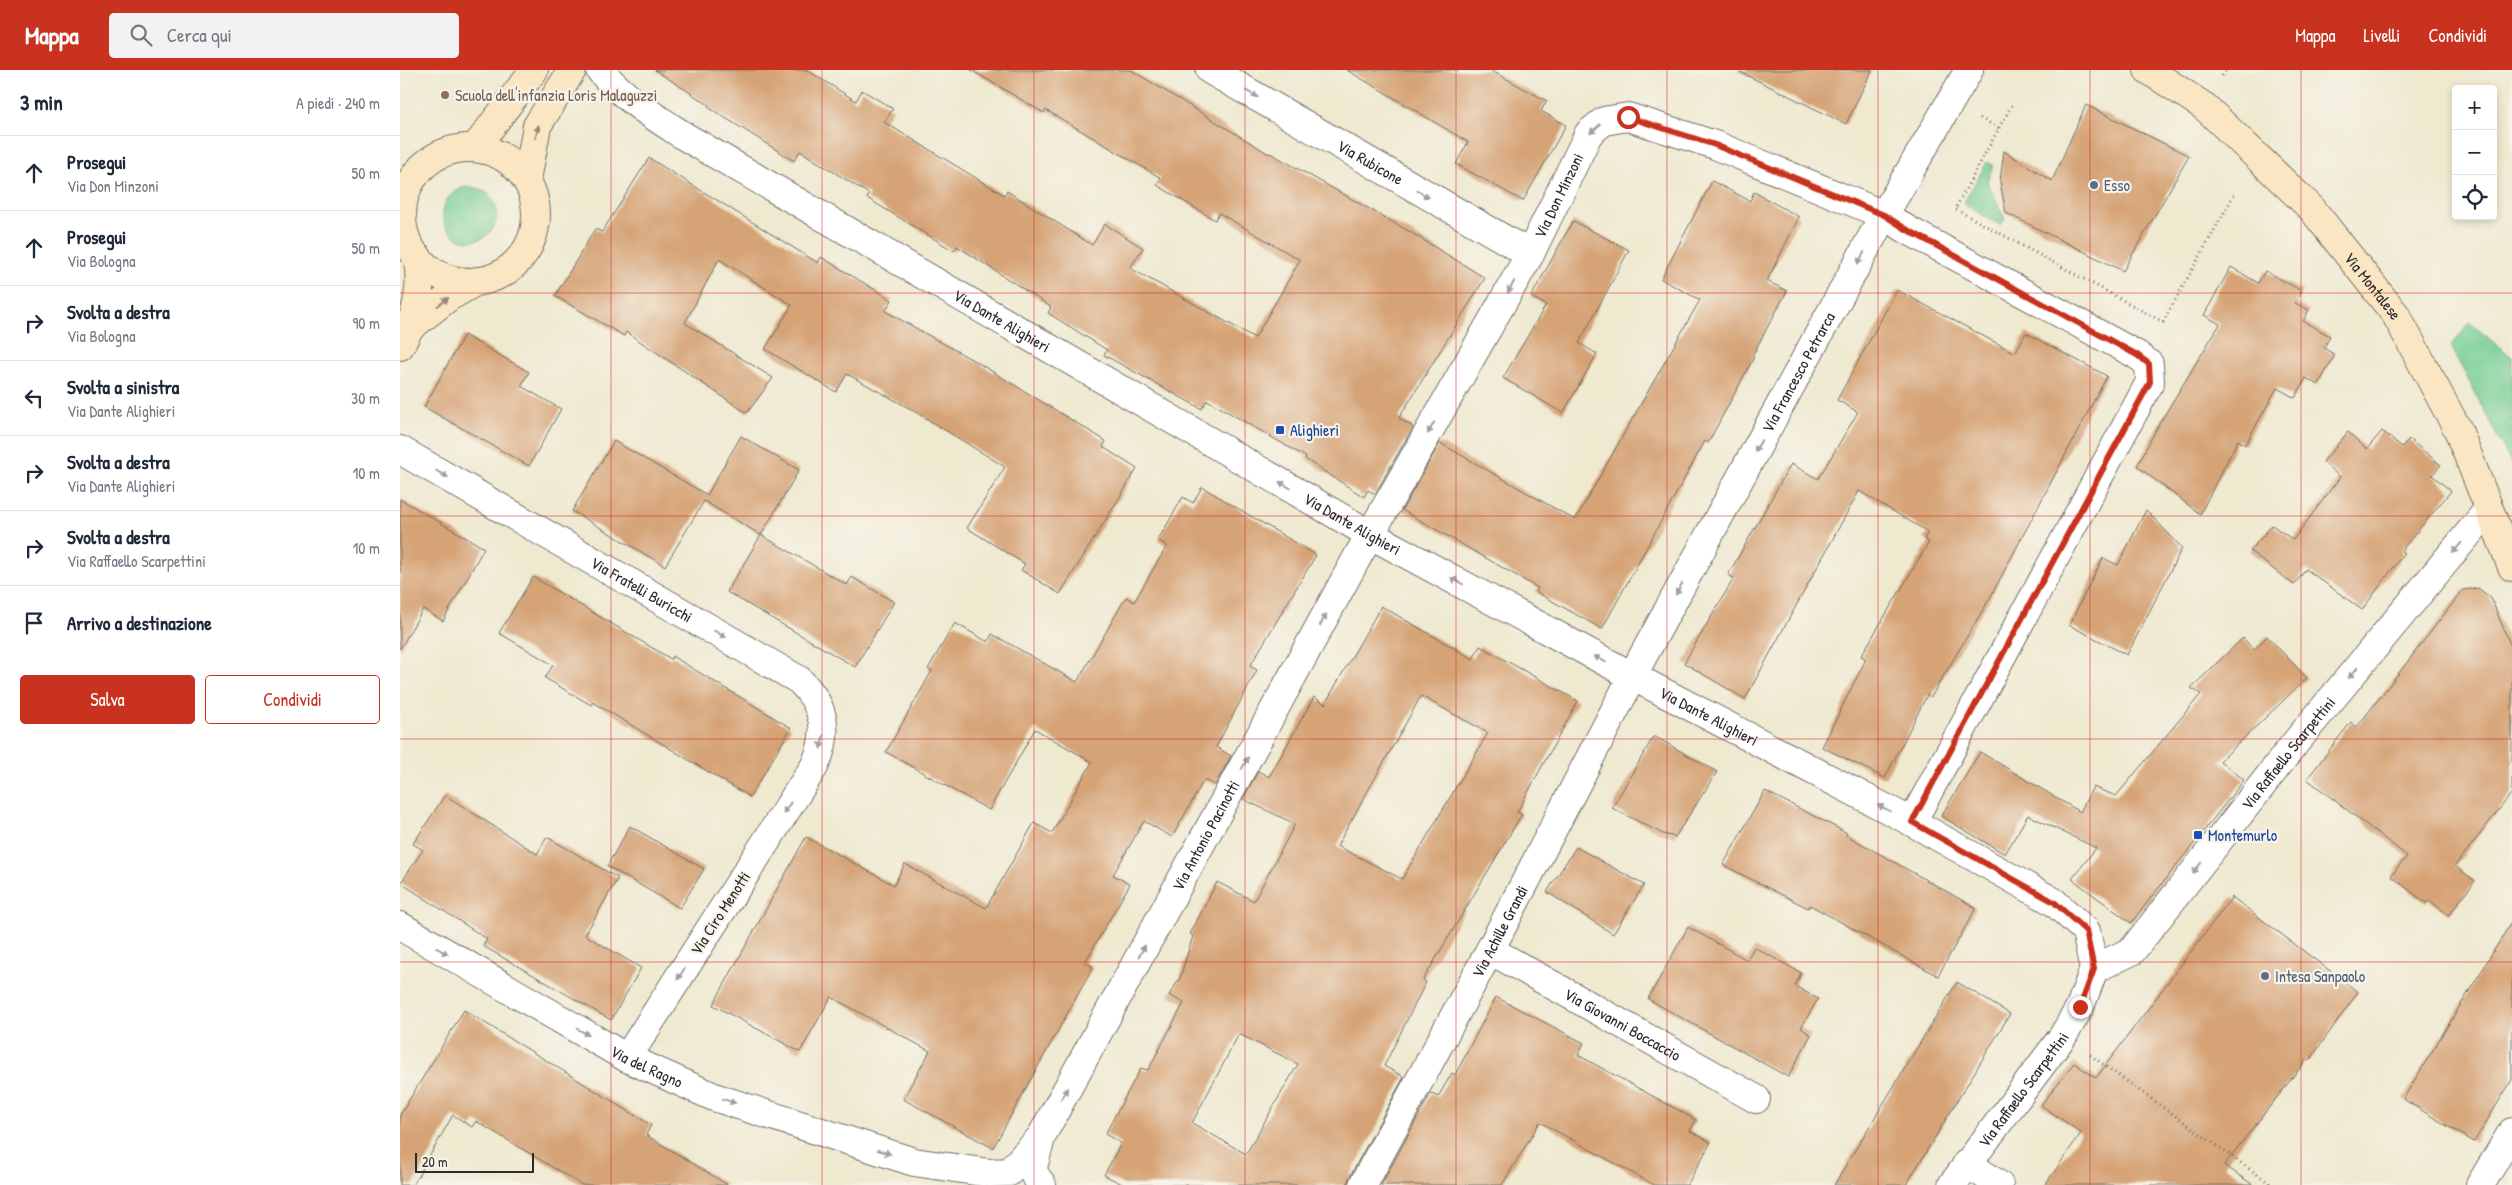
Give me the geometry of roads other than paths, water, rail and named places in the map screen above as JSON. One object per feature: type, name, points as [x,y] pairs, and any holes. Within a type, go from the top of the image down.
[{"type":"street","points":[[475,148],[534,70]]},
{"type":"street","points":[[527,180],[538,126],[572,70]]},
{"type":"street","name":"Via Dante Alighieri","points":[[600,70],[608,80],[644,109],[684,136],[1371,535],[1632,676],[1912,822],[2054,902],[2086,931],[2094,969]]},
{"type":"street","name":"Via Rubicone","points":[[1210,70],[1530,254]]},
{"type":"street","name":"Via Francesco Petrarca","points":[[1632,676],[1884,215],[1969,70]]},
{"type":"street","name":"Via Montalese","points":[[2148,70],[2205,107],[2312,209],[2396,315],[2458,430],[2512,567]]},
{"type":"street","name":"Via Don Minzoni","points":[[1371,535],[1530,254],[1589,133],[1604,121],[1628,117],[1715,145],[1884,215],[1906,229],[2137,355],[2149,364],[2150,382],[1912,822]]},
{"type":"street","points":[[475,148],[496,153],[513,164],[527,180],[535,200],[536,221],[531,241],[520,259],[504,272],[477,281],[449,297],[406,336],[421,275],[404,230],[404,188],[418,171],[434,157],[454,149],[475,148]]},
{"type":"street","points":[[410,250],[425,266],[443,276],[464,281],[477,281]]},
{"type":"street","name":"Via Fratelli Buricchi","points":[[400,450],[799,680],[810,690],[820,707],[824,722],[822,745],[814,767]]},
{"type":"street","name":"Via Raffaello Scarpettini","points":[[1952,1185],[2063,1036],[2080,1007],[2094,969],[2132,951],[2296,742],[2488,510]]},
{"type":"street","name":"Via Antonio Pacinotti","points":[[1041,1137],[1371,535]]},
{"type":"street","name":"Via Achille Grandi","points":[[1363,1185],[1490,950],[1632,676]]},
{"type":"street","name":"Via Ciro Menotti","points":[[627,1058],[814,767]]},
{"type":"street","name":"Via del Ragno","points":[[400,926],[627,1058],[714,1097],[914,1162]]},
{"type":"street","name":"Via Giovanni Boccaccio","points":[[1490,950],[1756,1098]]},
{"type":"street","points":[[2480,1185],[2512,1132]]},
{"type":"street","points":[[914,1162],[989,1173],[1009,1172],[1041,1137]]},
{"type":"street","points":[[1041,1137],[1032,1171],[1042,1185]]},
{"type":"street","points":[[914,1162],[951,1185]]},
{"type":"street","points":[[1967,1163],[1999,1185]]},
{"type":"place","name":"Scuola dell'infanzia Loris Malaguzzi","points":[[445,95]]},
{"type":"place","name":"Esso","points":[[2094,185]]},
{"type":"place","name":"Alighieri","points":[[1280,430]]},
{"type":"place","name":"Montemurlo","points":[[2198,835]]},
{"type":"place","name":"Intesa Sanpaolo","points":[[2265,976]]}]
